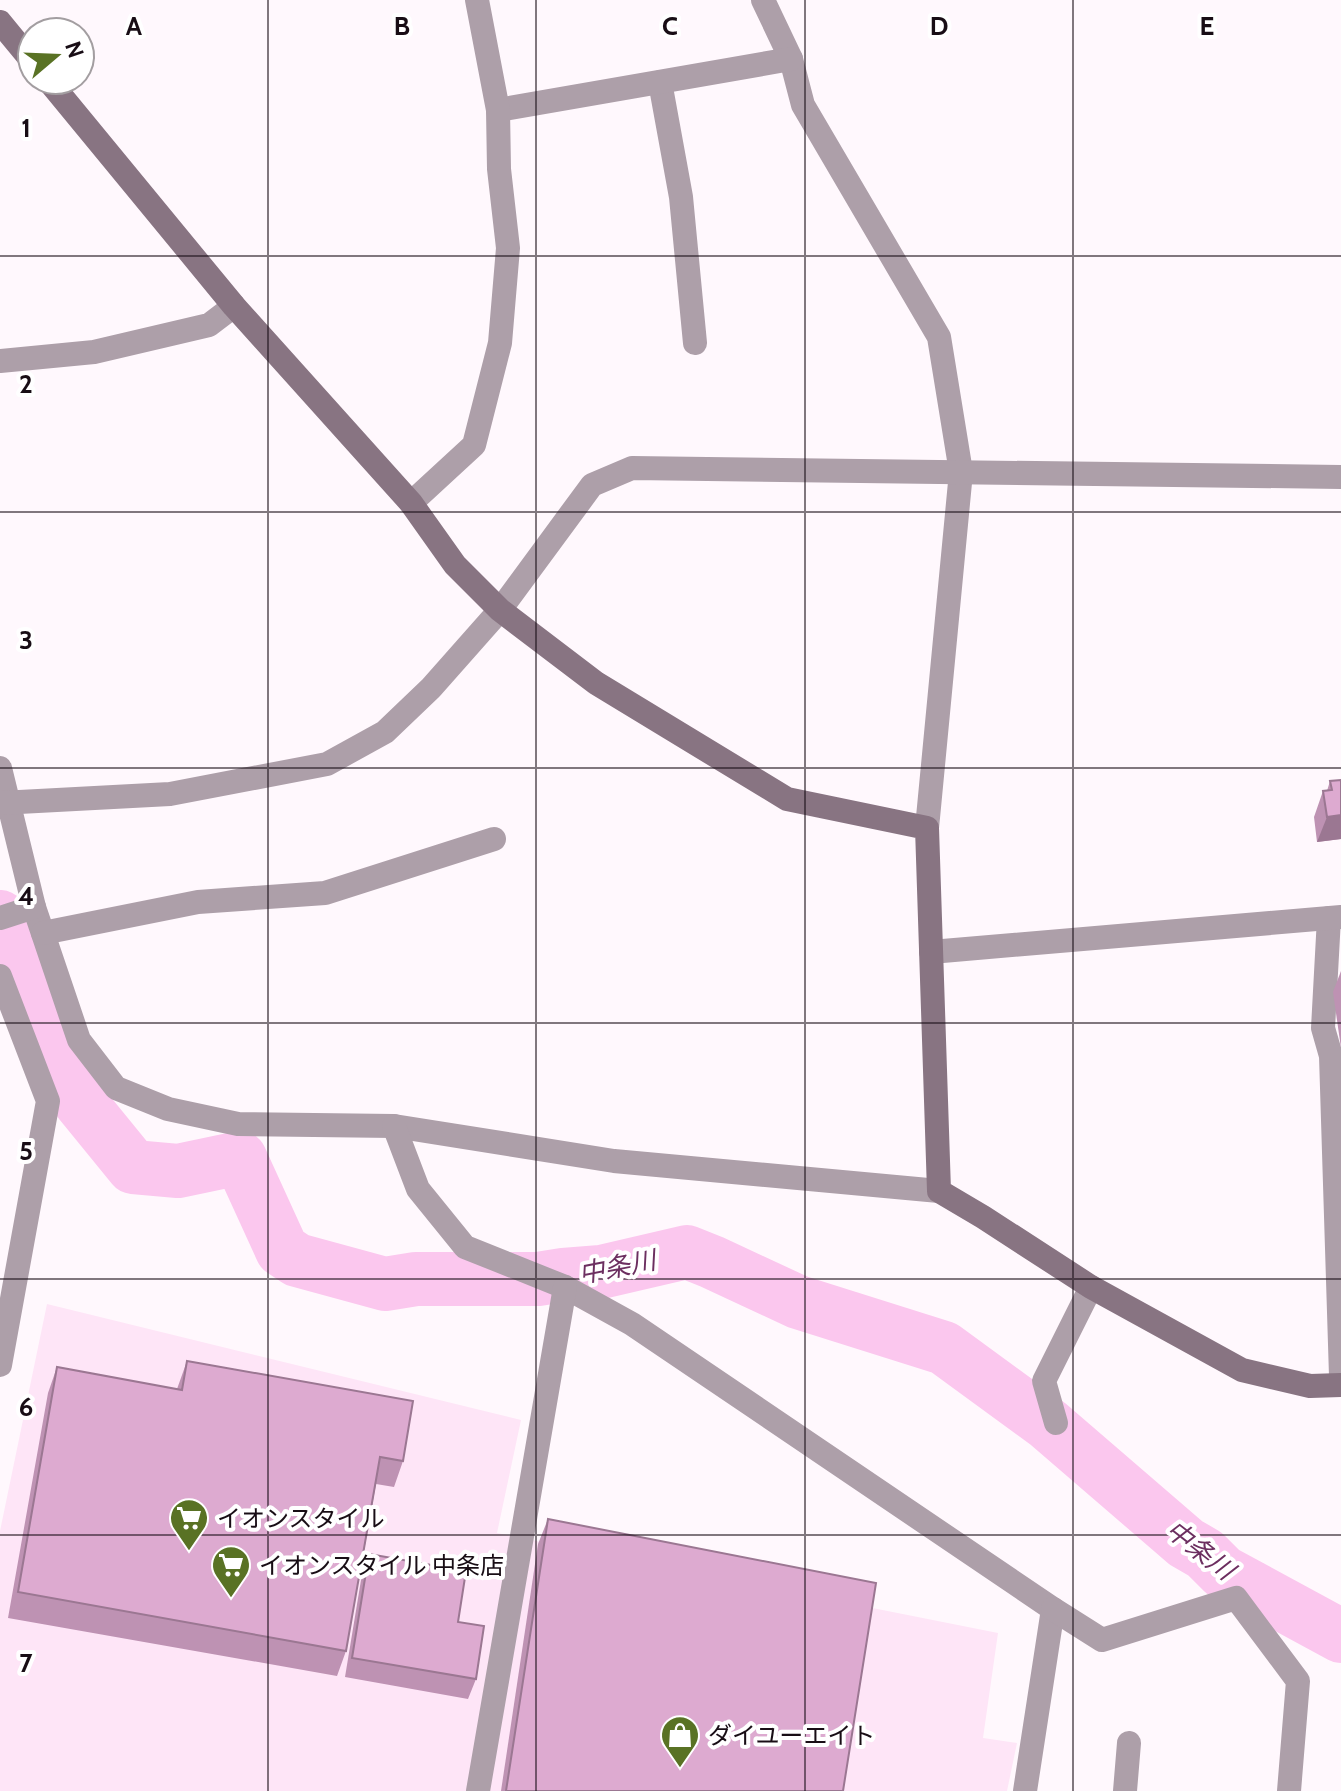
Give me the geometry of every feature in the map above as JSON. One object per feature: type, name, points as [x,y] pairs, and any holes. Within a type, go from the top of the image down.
[{"type":"street","points":[[411,503],[474,445],[500,343],[508,248],[499,169],[498,110],[477,0]]},
{"type":"street","points":[[763,0],[791,59],[803,105],[939,337],[961,472],[927,828],[939,1191]]},
{"type":"street","points":[[0,22],[16,42]]},
{"type":"street","points":[[498,110],[791,59]]},
{"type":"street","points":[[660,82],[681,197],[695,343]]},
{"type":"street","points":[[61,96],[234,306],[411,503],[455,565],[500,610],[596,683],[787,799],[927,828]]},
{"type":"street","points":[[0,361],[94,352],[209,325],[234,306]]},
{"type":"street","points":[[4,803],[170,794],[327,764],[385,732],[431,688],[500,610],[592,485],[632,468],[1341,477]]},
{"type":"street","points":[[0,768],[4,803],[34,907],[79,1040],[116,1088],[168,1109],[238,1124],[394,1126],[614,1161],[939,1191],[1091,1287],[1242,1370],[1310,1386],[1341,1385]]},
{"type":"street","points":[[43,933],[198,902],[325,893],[494,839]]},
{"type":"street","points":[[0,918],[34,907]]},
{"type":"street","points":[[931,952],[1335,918],[1323,1028],[1331,1056],[1341,1376]]},
{"type":"street","points":[[0,976],[48,1101],[0,1365]]},
{"type":"street","points":[[394,1126],[418,1189],[465,1247],[565,1287],[632,1324],[1102,1640],[1236,1598],[1298,1681],[1289,1791]]},
{"type":"street","points":[[478,1791],[565,1287]]},
{"type":"street","points":[[1056,1423],[1044,1381],[1091,1287]]},
{"type":"street","points":[[1025,1791],[1053,1609]]},
{"type":"street","points":[[1125,1791],[1129,1743]]},
{"type":"shaded area","points":[[47,1304],[521,1420],[497,1533],[998,1633],[983,1738],[1017,1743],[1007,1791],[0,1791],[0,1531]]},
{"type":"building","points":[[1341,780],[1341,815],[1327,817],[1323,791],[1332,790],[1330,781]]},
{"type":"building","name":"イオンスタイル","points":[[187,1361],[413,1401],[403,1461],[380,1457],[346,1651],[18,1592],[57,1367],[182,1390]]},
{"type":"building","points":[[548,1519],[876,1583],[843,1791],[506,1791]]},
{"type":"building","points":[[369,1554],[466,1571],[458,1622],[484,1626],[476,1679],[352,1658]]},
{"type":"waterway","name":"中条川","points":[[0,917],[34,1015],[80,1102],[133,1167],[178,1171],[240,1158],[282,1250],[297,1260],[385,1284],[416,1279],[538,1279],[601,1272],[687,1252],[798,1302],[944,1348],[1048,1424],[1223,1572],[1341,1636]]},
{"type":"place","name":"イオンスタイル","points":[[189,1552]]},
{"type":"place","name":"イオンスタイル 中条店","points":[[231,1599]]},
{"type":"place","name":"ダイユーエイト","points":[[680,1769]]}]
